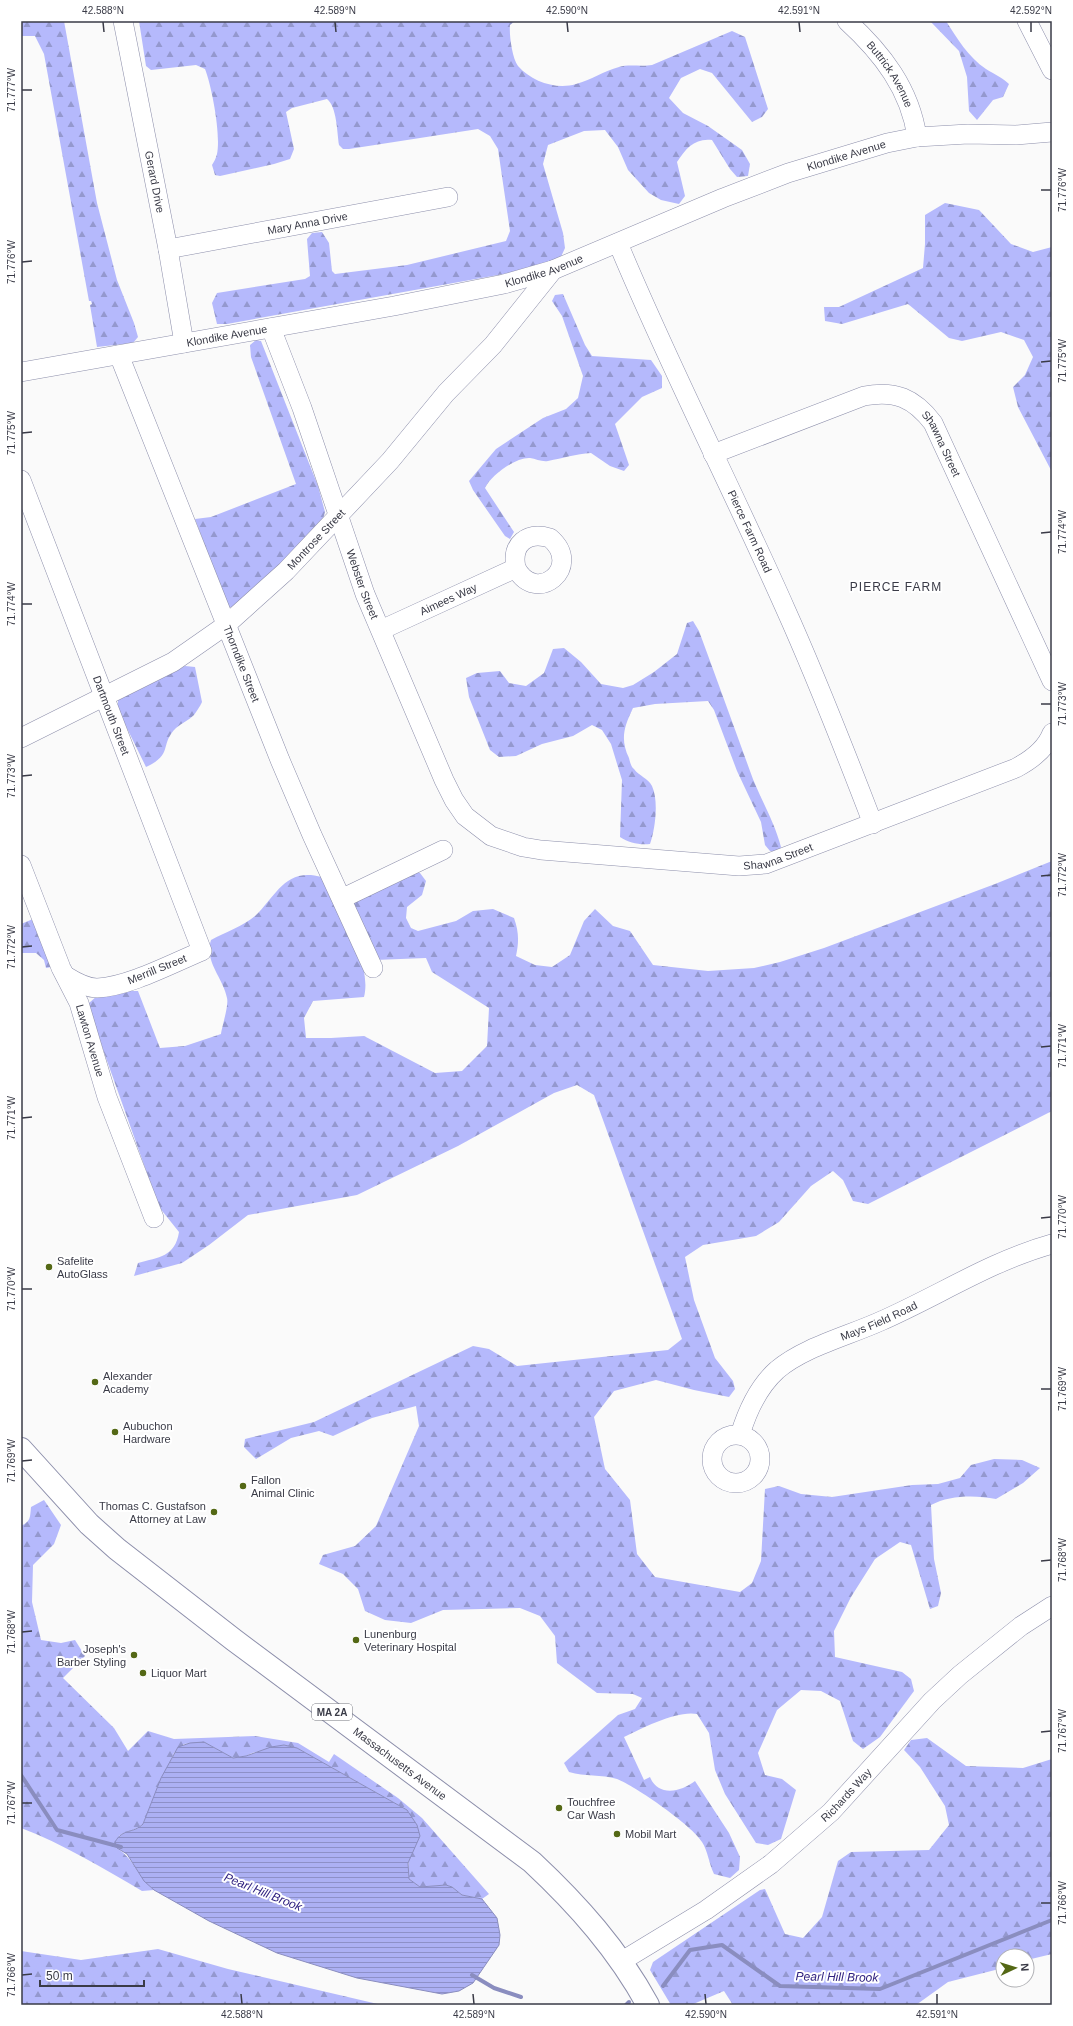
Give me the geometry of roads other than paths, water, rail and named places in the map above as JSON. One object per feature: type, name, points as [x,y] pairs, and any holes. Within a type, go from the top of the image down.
[{"type":"main road","name":"Massachusetts Avenue","points":[[21,1450],[79,1514],[117,1549],[234,1640],[532,1862],[572,1900],[622,1961],[648,2005]]},
{"type":"street","name":"Gerard Drive","points":[[123,21],[168,248],[184,344]]},
{"type":"street","name":"Buttrick Avenue","points":[[847,21],[871,43],[891,70],[906,96],[914,118],[917,137]]},
{"type":"street","points":[[1027,21],[1052,70]]},
{"type":"street","name":"Klondike Avenue","points":[[21,372],[184,344],[504,284],[553,270],[723,198],[788,173],[887,143],[917,137],[968,134],[1016,135],[1052,132]]},
{"type":"street","name":"Mary Anna Drive","points":[[168,248],[448,197]]},
{"type":"street","name":"Pierce Farm Road","points":[[618,243],[652,322],[785,607],[816,679],[873,824]]},
{"type":"street","name":"Montrose Street","points":[[21,738],[173,662],[226,625],[286,571],[390,461],[446,393],[493,345],[553,270]]},
{"type":"street","points":[[504,284],[514,301],[513,320]]},
{"type":"street","name":"Webster Street","points":[[271,328],[305,415],[338,517],[366,594],[444,780],[465,816],[479,828]]},
{"type":"street","name":"Thorndike Street","points":[[119,355],[299,805],[373,968]]},
{"type":"street","name":"Shawna Street","points":[[713,454],[864,396],[890,394],[901,397],[912,403],[922,410],[933,423],[1052,682]]},
{"type":"street","name":"Dartmouth Street","points":[[21,480],[202,951]]},
{"type":"street","name":"Aimees Way","points":[[381,630],[516,568]]},
{"type":"street","name":"Shawna Street","points":[[479,828],[506,843],[541,850],[748,866],[775,862],[1016,768],[1027,762],[1040,750],[1052,733]]},
{"type":"street","points":[[342,898],[443,850]]},
{"type":"street","name":"Lawton Avenue","points":[[21,864],[66,976],[79,1003],[107,1097],[154,1218]]},
{"type":"street","name":"Merrill Street","points":[[66,976],[74,981],[96,988],[134,980],[202,951]]},
{"type":"street","name":"Mays Field Road","points":[[740,1435],[748,1412],[762,1388],[773,1374],[789,1361],[881,1321],[998,1264],[1052,1244]]},
{"type":"street","name":"Richards Way","points":[[622,1961],[706,1910],[771,1864],[831,1812],[932,1701],[960,1675],[1021,1626],[1052,1606]]},
{"type":"water","points":[[204,1742],[233,1758],[246,1756],[271,1747],[284,1745],[297,1748],[407,1810],[417,1825],[420,1836],[408,1863],[409,1879],[420,1887],[446,1885],[452,1887],[462,1895],[482,1899],[497,1918],[500,1935],[499,1945],[473,1983],[459,1991],[442,1994],[357,1978],[277,1953],[209,1921],[154,1890],[144,1881],[127,1854],[117,1848],[115,1842],[121,1835],[136,1829],[143,1824],[161,1778],[178,1747],[190,1743]]},
{"type":"waterway","name":"Pearl Hill Brook","points":[[21,1775],[57,1830],[121,1847]]},
{"type":"waterway","name":"Pearl Hill Brook","points":[[663,1986],[690,1950],[722,1945],[780,1986],[880,1989],[1052,1920]]},
{"type":"waterway","name":"Pearl Hill Brook","points":[[472,1975],[494,1988],[521,1997]]},
{"type":"waterway","name":"Pearl Hill Brook","points":[[626,2005],[629,2002]]},
{"type":"place","name":"Safelite AutoGlass","points":[[49,1267]]},
{"type":"place","name":"Alexander Academy","points":[[95,1382]]},
{"type":"place","name":"Aubuchon Hardware","points":[[115,1432]]},
{"type":"place","name":"Fallon Animal Clinic","points":[[243,1486]]},
{"type":"place","name":"Thomas C. Gustafson Attorney at Law","points":[[214,1512]]},
{"type":"place","name":"Lunenburg Veterinary Hospital","points":[[356,1640]]},
{"type":"place","name":"Joseph's Barber Styling","points":[[134,1655]]},
{"type":"place","name":"Liquor Mart","points":[[143,1673]]},
{"type":"place","name":"Touchfree Car Wash","points":[[559,1808]]},
{"type":"place","name":"Mobil Mart","points":[[617,1834]]},
{"type":"district","name":"PIERCE FARM","points":[[896,587]]}]
